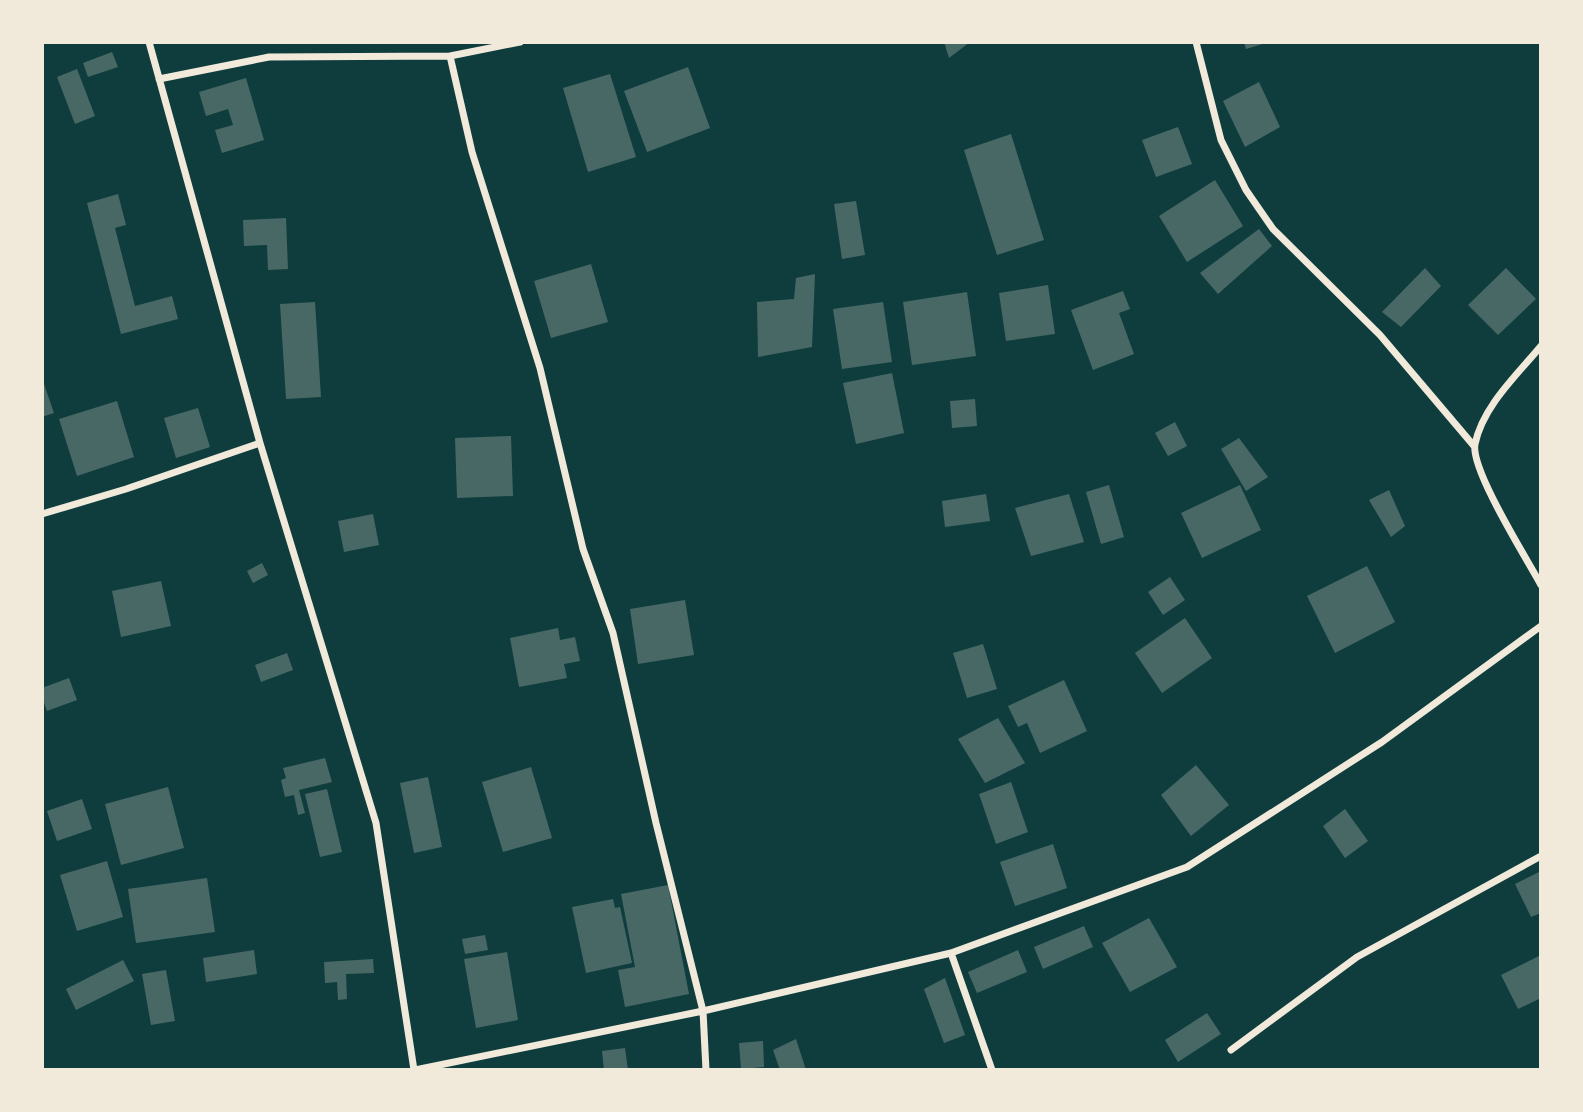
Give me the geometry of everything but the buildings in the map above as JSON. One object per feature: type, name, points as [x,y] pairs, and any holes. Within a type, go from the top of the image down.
[{"type":"street","points":[[149,42],[260,443],[376,822],[414,1070],[703,1011],[951,953],[1186,867],[1382,742],[1541,626]]},
{"type":"street","points":[[159,79],[269,57],[450,56],[520,42]]},
{"type":"street","points":[[1196,42],[1221,140],[1246,190],[1273,229],[1380,335],[1475,446],[1483,479],[1541,585]]},
{"type":"street","points":[[450,56],[472,152],[540,368],[583,550],[613,633],[703,1011],[706,1070]]},
{"type":"street","points":[[1475,446],[1490,408],[1541,346]]},
{"type":"street","points":[[42,514],[126,489],[260,443]]},
{"type":"street","points":[[1231,1050],[1357,957],[1541,856]]},
{"type":"street","points":[[951,953],[992,1070]]}]
